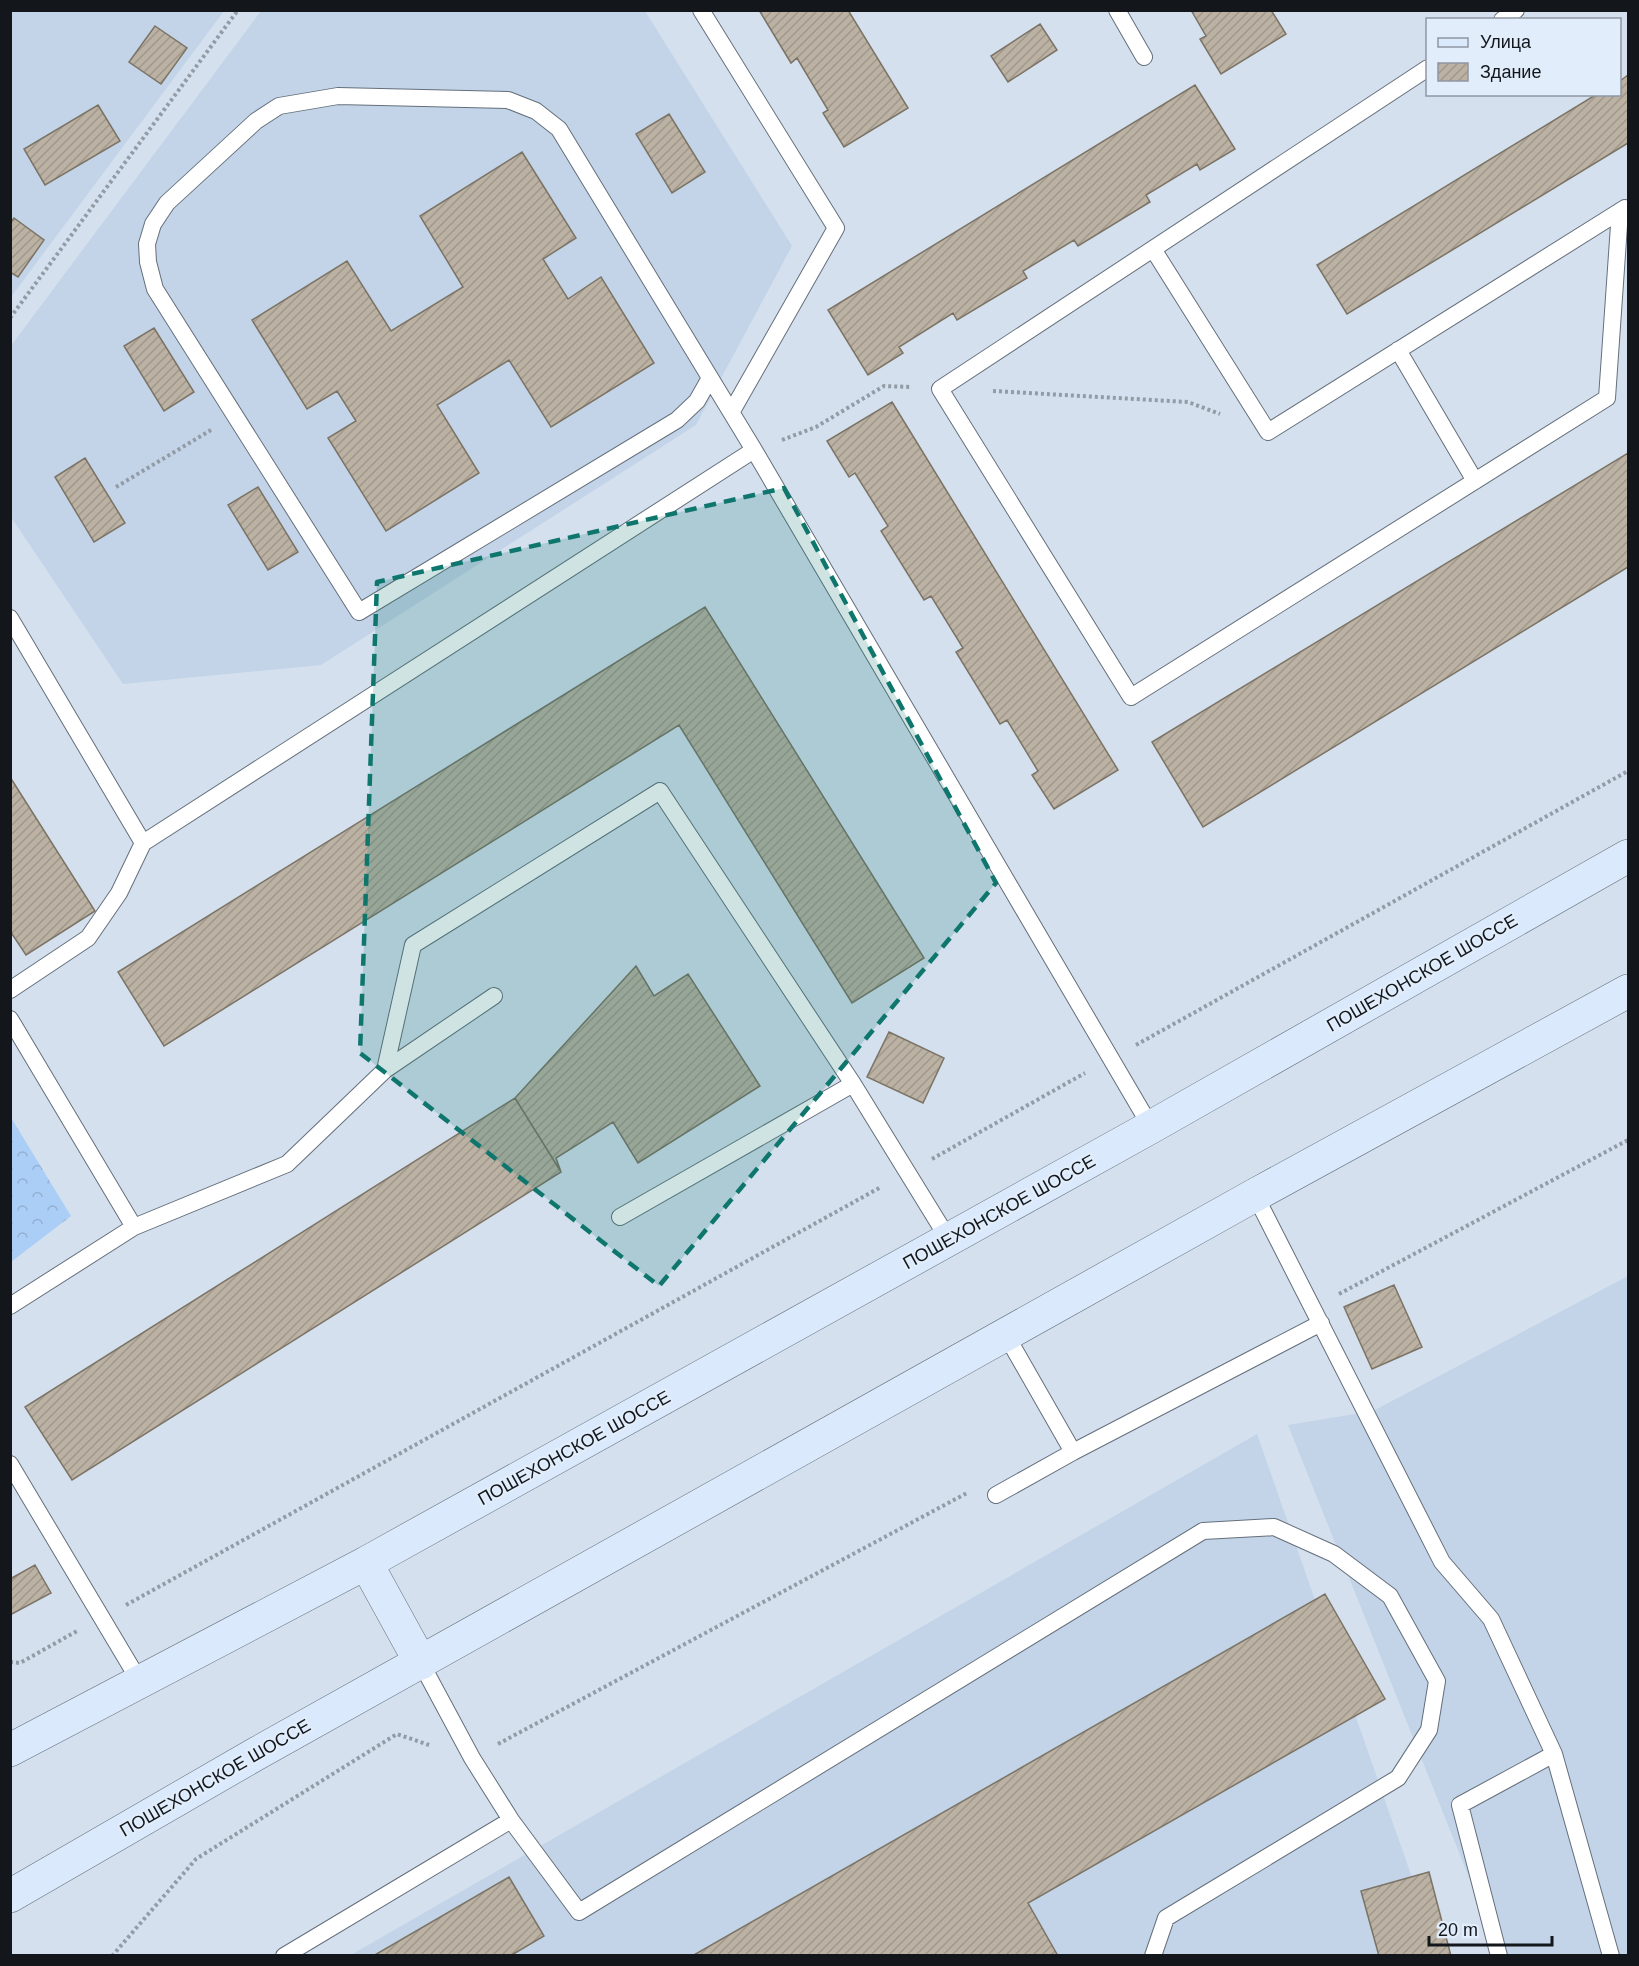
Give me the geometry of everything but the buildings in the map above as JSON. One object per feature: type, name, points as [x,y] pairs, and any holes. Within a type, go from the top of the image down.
[{"type":"main road","name":"ПОШЕХОНСКОЕ ШОССЕ","points":[[10,1750],[366,1563],[1151,1127],[1629,856]]},
{"type":"main road","name":"ПОШЕХОНСКОЕ ШОССЕ","points":[[10,1896],[254,1755],[1255,1195],[1629,991]]},
{"type":"main road","points":[[366,1563],[421,1663]]},
{"type":"lane","points":[[701,10],[836,228],[732,411]]},
{"type":"lane","points":[[1117,10],[1144,57]]},
{"type":"lane","points":[[1426,69],[940,389],[1131,697],[1607,398],[1624,209]]},
{"type":"lane","points":[[710,378],[698,401],[677,420],[359,612],[155,289],[148,262],[147,244],[153,224],[167,203],[256,121],[279,106],[338,96],[508,100],[536,111],[559,129],[732,411],[1151,1127]]},
{"type":"lane","points":[[1152,249],[1268,432],[1624,209]]},
{"type":"lane","points":[[1398,350],[1475,481]]},
{"type":"lane","points":[[10,990],[87,938],[119,893],[143,843],[754,450]]},
{"type":"lane","points":[[10,618],[143,843]]},
{"type":"lane","points":[[386,1071],[413,945],[660,791],[853,1084],[949,1240]]},
{"type":"lane","points":[[10,1306],[134,1227],[287,1164],[386,1071],[494,996]]},
{"type":"lane","points":[[10,1019],[134,1227]]},
{"type":"lane","points":[[620,1217],[853,1084]]},
{"type":"lane","points":[[1255,1195],[1442,1562],[1491,1619],[1554,1755],[1611,1956]]},
{"type":"lane","points":[[996,1495],[1073,1452],[1321,1323]]},
{"type":"lane","points":[[1006,1335],[1073,1452]]},
{"type":"lane","points":[[10,1464],[17,1492],[102,1618],[140,1682]]},
{"type":"lane","points":[[421,1663],[472,1758],[510,1820],[579,1912],[1203,1532],[1274,1527],[1334,1554],[1390,1596],[1437,1682],[1429,1730],[1398,1778],[1166,1918],[1152,1956]]},
{"type":"lane","points":[[1499,1956],[1460,1805],[1554,1755]]},
{"type":"lane","points":[[284,1956],[510,1820]]},
{"type":"path","points":[[10,318],[238,10]]},
{"type":"path","points":[[754,450],[816,427],[884,386],[1188,402],[1268,432]]},
{"type":"path","points":[[116,487],[235,416]]},
{"type":"path","points":[[10,1662],[20,1663],[102,1618],[1629,771]]},
{"type":"path","points":[[112,1956],[196,1859],[398,1734],[472,1758]]},
{"type":"highlighted area","points":[[784,488],[996,883],[659,1286],[360,1053],[377,582]]},
{"type":"shaded area","points":[[11,11],[224,11],[11,297]]},
{"type":"shaded area","points":[[261,11],[645,11],[792,246],[696,425],[321,665],[123,684],[11,517],[10,347]]},
{"type":"shaded area","points":[[1628,1276],[1628,1955],[1500,1955],[1288,1425],[1373,1411]]},
{"type":"shaded area","points":[[1257,1434],[1439,1955],[349,1956]]},
{"type":"green space","points":[[10,1116],[71,1216],[11,1262],[10,1262]]}]
